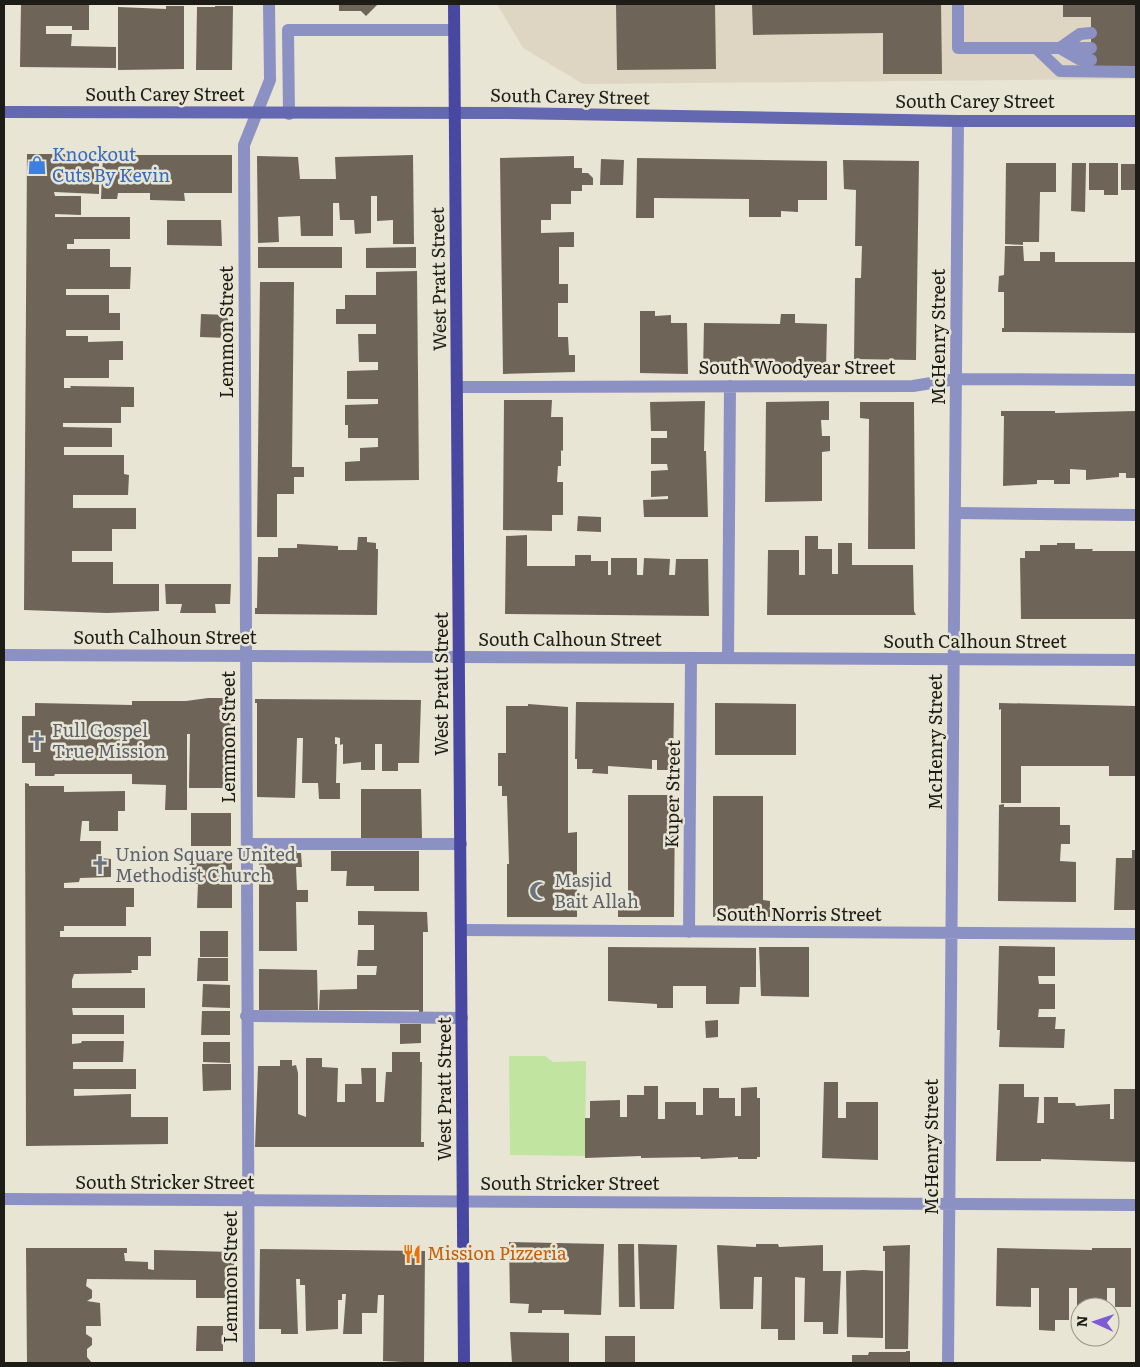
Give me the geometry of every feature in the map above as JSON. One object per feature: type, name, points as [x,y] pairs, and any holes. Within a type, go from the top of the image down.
[{"type":"main road","name":"West Pratt Street","points":[[454,4],[464,1363]]},
{"type":"main road","name":"South Carey Street","points":[[4,112],[455,113],[1136,121]]},
{"type":"street","name":"Lemmon Street","points":[[249,1363],[246,1016],[247,656],[244,145],[270,80],[270,4]]},
{"type":"street","points":[[958,4],[958,48],[1060,48],[1091,54]]},
{"type":"street","points":[[289,114],[288,30],[454,30]]},
{"type":"street","points":[[1060,48],[1080,34],[1091,33]]},
{"type":"street","points":[[1036,48],[1060,70],[1136,72]]},
{"type":"street","name":"McHenry Street","points":[[948,1363],[958,120]]},
{"type":"street","name":"South Woodyear Street","points":[[457,387],[913,386],[956,379],[1136,380]]},
{"type":"street","points":[[728,658],[730,386]]},
{"type":"street","points":[[955,513],[1136,515]]},
{"type":"street","name":"South Calhoun Street","points":[[4,655],[1136,660]]},
{"type":"street","name":"Kuper Street","points":[[689,932],[691,658]]},
{"type":"street","points":[[247,844],[461,844]]},
{"type":"street","name":"South Norris Street","points":[[462,930],[1136,934]]},
{"type":"street","points":[[246,1016],[462,1018]]},
{"type":"street","name":"South Stricker Street","points":[[4,1200],[1136,1204]]},
{"type":"shaded area","points":[[497,4],[1136,4],[1136,79],[583,84],[523,48]]},
{"type":"green space","points":[[509,1056],[545,1056],[553,1062],[586,1061],[585,1156],[510,1155]]},
{"type":"building","points":[[21,4],[89,4],[89,30],[72,30],[72,26],[46,26],[46,34],[72,34],[71,46],[116,47],[116,68],[20,67]]},
{"type":"building","points":[[339,4],[378,4],[366,16],[361,11],[339,11]]},
{"type":"building","points":[[616,4],[715,4],[716,69],[617,70]]},
{"type":"building","points":[[752,4],[941,4],[942,74],[883,74],[883,33],[753,35]]},
{"type":"building","points":[[1063,4],[1136,4],[1136,66],[1091,66],[1091,17],[1063,17]]},
{"type":"building","points":[[166,6],[184,6],[184,69],[118,70],[118,7],[166,9]]},
{"type":"building","points":[[233,6],[232,70],[196,70],[197,7]]},
{"type":"building","points":[[27,154],[99,154],[99,194],[54,192],[55,196],[81,196],[81,215],[55,214],[55,217],[130,217],[130,239],[74,239],[74,244],[67,244],[67,249],[110,249],[110,267],[131,267],[130,289],[66,289],[66,295],[109,295],[109,313],[120,313],[120,330],[66,330],[66,336],[88,336],[88,342],[123,341],[123,360],[109,360],[109,378],[64,378],[64,388],[71,388],[70,386],[134,387],[134,407],[121,407],[121,423],[63,423],[63,427],[112,428],[112,447],[64,447],[64,455],[124,455],[124,474],[129,475],[128,495],[73,495],[73,508],[136,508],[136,529],[112,529],[112,551],[72,551],[72,562],[113,562],[113,584],[159,584],[159,611],[107,613],[24,610]]},
{"type":"building","points":[[103,155],[232,155],[232,193],[184,193],[185,201],[150,200],[150,193],[118,193],[117,199],[101,199]]},
{"type":"building","points":[[413,155],[414,244],[393,244],[393,220],[377,221],[377,196],[371,196],[371,233],[355,234],[354,220],[340,220],[339,203],[333,203],[333,236],[301,236],[300,216],[278,217],[279,242],[258,243],[257,156],[298,157],[300,179],[336,179],[335,157]]},
{"type":"building","points":[[574,156],[574,168],[582,168],[582,173],[588,173],[593,178],[593,185],[582,185],[582,191],[571,191],[571,204],[551,204],[551,220],[541,220],[541,233],[574,232],[574,247],[559,247],[559,284],[568,284],[568,303],[558,303],[558,337],[568,337],[569,355],[575,355],[575,372],[503,374],[500,158]]},
{"type":"building","points":[[637,158],[827,161],[827,200],[798,200],[798,212],[781,211],[781,217],[749,217],[749,199],[654,198],[654,218],[636,218]]},
{"type":"building","points":[[601,159],[624,160],[623,185],[600,185]]},
{"type":"building","points":[[843,160],[919,161],[916,360],[854,359],[855,278],[861,278],[862,246],[855,246],[856,190],[844,189]]},
{"type":"building","points":[[1006,163],[1056,163],[1056,192],[1040,192],[1039,242],[1023,242],[1023,245],[1005,244]]},
{"type":"building","points":[[1072,163],[1086,163],[1085,212],[1071,211]]},
{"type":"building","points":[[1089,163],[1118,163],[1118,195],[1104,195],[1104,190],[1089,190]]},
{"type":"building","points":[[1121,164],[1136,164],[1136,190],[1121,190]]},
{"type":"building","points":[[167,220],[221,220],[222,246],[167,245]]},
{"type":"building","points":[[1005,246],[1023,246],[1024,261],[1040,261],[1040,252],[1055,252],[1055,262],[1136,262],[1136,333],[1002,332],[1002,328],[1004,328],[1004,292],[998,292],[999,276],[1004,275]]},
{"type":"building","points":[[258,247],[342,247],[342,268],[258,268]]},
{"type":"building","points":[[416,247],[416,268],[366,268],[366,248]]},
{"type":"building","points":[[417,271],[419,480],[345,481],[345,462],[360,461],[360,448],[378,447],[378,438],[348,438],[348,425],[345,425],[345,405],[378,404],[378,399],[347,399],[347,371],[378,370],[378,362],[359,362],[358,334],[376,334],[376,324],[336,324],[336,309],[345,309],[345,295],[376,295],[376,272]]},
{"type":"building","points":[[260,282],[294,282],[292,467],[304,467],[304,477],[294,477],[294,494],[277,494],[277,537],[257,537]]},
{"type":"building","points":[[640,311],[655,311],[655,316],[671,315],[671,323],[687,323],[688,374],[640,373]]},
{"type":"building","points":[[201,314],[228,315],[228,338],[200,337]]},
{"type":"building","points":[[781,314],[795,314],[795,323],[827,324],[826,369],[735,367],[735,374],[703,373],[704,323],[780,324]]},
{"type":"building","points":[[504,400],[552,400],[551,417],[563,417],[563,451],[561,450],[561,466],[558,466],[557,482],[563,482],[563,515],[552,515],[552,531],[503,530]]},
{"type":"building","points":[[705,401],[704,451],[706,451],[708,517],[644,517],[643,500],[668,499],[668,496],[651,497],[651,471],[668,470],[667,464],[651,464],[651,438],[667,438],[667,431],[651,431],[650,402]]},
{"type":"building","points":[[829,401],[829,420],[821,420],[822,436],[830,436],[830,451],[822,452],[822,501],[765,502],[766,402]]},
{"type":"building","points":[[860,402],[914,402],[915,549],[868,549],[869,419],[860,418]]},
{"type":"building","points":[[1001,411],[1055,411],[1055,413],[1136,411],[1136,478],[1126,478],[1126,473],[1119,473],[1119,477],[1086,480],[1086,470],[1070,469],[1070,484],[1054,484],[1054,480],[1037,480],[1037,484],[1003,486],[1004,416],[1001,416]]},
{"type":"building","points":[[578,516],[601,517],[601,532],[577,531]]},
{"type":"building","points":[[527,535],[527,566],[575,566],[575,555],[591,555],[591,561],[608,561],[608,575],[611,575],[611,558],[637,558],[637,575],[643,575],[644,558],[670,559],[669,575],[675,575],[676,559],[708,559],[709,616],[505,614],[506,536]]},
{"type":"building","points":[[805,536],[818,536],[818,549],[832,549],[832,574],[838,574],[838,543],[852,543],[852,565],[913,565],[914,611],[916,615],[767,615],[768,550],[799,550],[799,575],[805,575]]},
{"type":"building","points":[[358,537],[367,537],[367,542],[376,543],[376,549],[378,549],[377,615],[255,614],[255,608],[257,608],[258,557],[278,557],[278,548],[297,548],[297,544],[338,546],[338,550],[357,550]]},
{"type":"building","points":[[1057,543],[1075,543],[1075,549],[1093,549],[1092,551],[1136,551],[1136,619],[1021,619],[1020,558],[1025,558],[1025,551],[1040,551],[1040,545],[1057,545]]},
{"type":"building","points":[[165,584],[231,584],[230,604],[215,604],[216,613],[180,613],[182,604],[166,604]]},
{"type":"building","points":[[208,698],[232,698],[233,703],[230,702],[232,788],[189,788],[190,734],[187,734],[187,810],[165,810],[166,785],[132,784],[132,774],[55,774],[54,776],[35,776],[35,763],[22,763],[22,716],[35,716],[35,703],[132,705],[132,701],[186,701]]},
{"type":"building","points":[[255,699],[421,700],[419,763],[398,763],[398,771],[382,771],[382,744],[375,744],[375,770],[361,770],[361,762],[343,764],[343,744],[340,745],[340,738],[335,737],[335,744],[337,744],[336,783],[340,783],[340,799],[319,799],[318,783],[302,783],[303,738],[297,738],[295,798],[257,797],[257,703],[255,703]]},
{"type":"building","points":[[576,702],[674,703],[673,770],[657,770],[657,760],[652,760],[652,769],[608,766],[608,774],[592,773],[593,769],[577,769],[577,759],[575,759]]},
{"type":"building","points":[[715,703],[796,704],[796,755],[715,755]]},
{"type":"building","points":[[999,703],[1136,706],[1136,776],[1109,776],[1109,766],[1021,766],[1021,803],[1001,803],[1001,709],[999,710]]},
{"type":"building","points":[[528,704],[568,707],[568,833],[577,832],[577,917],[507,917],[507,864],[509,864],[507,796],[502,796],[502,786],[498,786],[498,753],[506,753],[506,706],[528,706]]},
{"type":"building","points":[[25,783],[29,784],[29,786],[64,786],[64,792],[125,791],[125,811],[118,811],[118,831],[89,831],[89,821],[82,821],[80,841],[101,841],[101,858],[111,859],[111,877],[80,878],[79,882],[64,883],[64,888],[134,888],[134,907],[126,907],[126,926],[64,926],[64,931],[60,931],[60,937],[151,937],[151,956],[138,956],[138,970],[131,970],[132,973],[74,974],[72,980],[72,988],[145,988],[145,1008],[72,1008],[73,1015],[124,1015],[124,1034],[72,1034],[72,1044],[81,1043],[82,1041],[124,1041],[123,1062],[73,1062],[73,1069],[136,1069],[136,1089],[74,1089],[74,1096],[131,1094],[131,1117],[168,1117],[168,1144],[26,1146]]},
{"type":"building","points":[[361,789],[421,789],[422,838],[361,838]]},
{"type":"building","points":[[628,795],[675,795],[674,917],[618,917],[618,901],[628,900]]},
{"type":"building","points":[[713,796],[763,796],[763,900],[770,901],[770,917],[713,917]]},
{"type":"building","points":[[1004,804],[1004,807],[1060,807],[1060,825],[1070,825],[1070,844],[1061,844],[1060,861],[1076,862],[1076,902],[998,901],[999,805]]},
{"type":"building","points":[[191,813],[231,813],[231,846],[191,846]]},
{"type":"building","points":[[1132,850],[1136,850],[1136,910],[1114,910],[1116,858],[1132,858]]},
{"type":"building","points":[[192,851],[232,851],[232,908],[197,908],[198,884],[192,884]]},
{"type":"building","points":[[259,851],[297,851],[297,853],[301,853],[302,867],[296,867],[297,890],[308,890],[308,902],[296,902],[297,951],[259,951]]},
{"type":"building","points":[[331,851],[419,851],[419,891],[374,891],[374,886],[346,886],[347,871],[331,871]]},
{"type":"building","points":[[358,911],[427,912],[428,932],[423,932],[423,1013],[419,1012],[419,1010],[319,1010],[320,990],[357,989],[357,975],[376,975],[377,966],[357,966],[358,950],[374,950],[374,925],[358,925]]},
{"type":"building","points":[[200,931],[228,931],[228,957],[200,957]]},
{"type":"building","points":[[999,946],[1055,947],[1055,976],[1038,976],[1039,984],[1055,984],[1055,1009],[1039,1009],[1038,1017],[1056,1017],[1055,1029],[1065,1029],[1064,1048],[999,1047],[1000,1030],[997,1030]]},
{"type":"building","points":[[608,947],[756,948],[756,987],[740,987],[739,1004],[706,1004],[706,986],[673,986],[673,1008],[657,1008],[657,1004],[608,1001]]},
{"type":"building","points":[[759,947],[809,947],[809,997],[761,996]]},
{"type":"building","points":[[198,958],[228,958],[228,981],[197,981]]},
{"type":"building","points":[[259,969],[317,970],[318,1010],[259,1010]]},
{"type":"building","points":[[203,984],[230,985],[230,1008],[202,1007]]},
{"type":"building","points":[[202,1011],[230,1011],[230,1035],[201,1035]]},
{"type":"building","points":[[718,1020],[718,1037],[706,1038],[705,1021]]},
{"type":"building","points":[[400,1024],[421,1024],[421,1043],[400,1044]]},
{"type":"building","points":[[203,1042],[230,1042],[230,1063],[203,1062]]},
{"type":"building","points":[[392,1052],[420,1052],[420,1062],[422,1062],[421,1142],[424,1142],[424,1147],[255,1147],[258,1066],[280,1066],[280,1060],[292,1060],[292,1066],[296,1065],[298,1073],[298,1114],[306,1117],[306,1058],[322,1058],[322,1067],[338,1068],[337,1102],[345,1102],[345,1084],[362,1084],[361,1068],[376,1068],[376,1102],[384,1102],[386,1072],[392,1072]]},
{"type":"building","points":[[202,1064],[231,1064],[231,1090],[203,1091]]},
{"type":"building","points":[[824,1082],[838,1082],[838,1118],[846,1118],[846,1102],[878,1102],[878,1160],[822,1158]]},
{"type":"building","points":[[999,1084],[1024,1084],[1024,1097],[1039,1097],[1037,1123],[1044,1123],[1044,1097],[1058,1097],[1058,1103],[1075,1103],[1076,1106],[1110,1104],[1110,1119],[1114,1119],[1114,1089],[1136,1089],[1136,1162],[1041,1159],[1041,1161],[996,1161]]},
{"type":"building","points":[[644,1086],[658,1086],[658,1119],[665,1119],[665,1102],[696,1102],[696,1115],[703,1115],[703,1088],[719,1088],[719,1098],[735,1098],[735,1116],[741,1116],[741,1088],[757,1087],[757,1098],[760,1098],[760,1157],[757,1157],[757,1159],[738,1159],[738,1157],[701,1159],[700,1157],[641,1158],[641,1156],[585,1158],[585,1118],[590,1118],[590,1101],[620,1100],[620,1117],[627,1117],[627,1095],[644,1095]]},
{"type":"building","points":[[509,1242],[604,1244],[601,1315],[564,1314],[564,1310],[542,1310],[542,1313],[528,1313],[529,1304],[510,1303]]},
{"type":"building","points":[[618,1244],[634,1244],[635,1307],[619,1307]]},
{"type":"building","points":[[638,1244],[677,1245],[674,1309],[640,1309]]},
{"type":"building","points":[[756,1244],[778,1244],[779,1247],[823,1245],[823,1271],[841,1271],[838,1334],[823,1334],[823,1322],[804,1322],[805,1278],[795,1277],[795,1340],[778,1340],[778,1329],[761,1329],[762,1277],[754,1277],[753,1309],[720,1309],[717,1245],[756,1247]]},
{"type":"building","points":[[910,1245],[908,1349],[885,1349],[885,1251],[883,1251],[883,1246]]},
{"type":"building","points":[[26,1248],[127,1248],[127,1253],[124,1253],[125,1261],[148,1262],[148,1269],[154,1270],[154,1250],[234,1252],[234,1298],[196,1298],[196,1280],[87,1279],[86,1286],[92,1290],[92,1298],[87,1301],[100,1303],[101,1326],[86,1326],[86,1334],[92,1338],[92,1345],[87,1349],[87,1357],[92,1363],[27,1363]]},
{"type":"building","points":[[997,1248],[1092,1250],[1092,1248],[1131,1248],[1131,1307],[1120,1307],[1120,1297],[1115,1297],[1115,1288],[1107,1288],[1107,1297],[1077,1297],[1077,1288],[1069,1288],[1069,1320],[1055,1320],[1055,1331],[1039,1330],[1039,1288],[1031,1288],[1031,1307],[996,1306]]},
{"type":"building","points":[[260,1249],[425,1251],[424,1363],[383,1361],[384,1295],[378,1295],[377,1313],[362,1313],[362,1334],[343,1334],[346,1294],[342,1294],[342,1300],[338,1300],[338,1329],[306,1331],[305,1285],[300,1285],[300,1279],[296,1279],[298,1334],[281,1334],[281,1329],[259,1329]]},
{"type":"building","points":[[846,1271],[883,1271],[883,1338],[847,1337]]},
{"type":"building","points":[[197,1326],[223,1326],[223,1351],[196,1351]]},
{"type":"building","points":[[510,1332],[569,1333],[569,1363],[512,1363]]},
{"type":"building","points":[[605,1336],[635,1336],[635,1363],[605,1363]]},
{"type":"building","points":[[910,1351],[910,1363],[852,1363],[852,1355],[868,1355],[869,1352]]},
{"type":"place","name":"Knockout Cuts By Kevin","points":[[37,165]]},
{"type":"place","name":"Full Gospel True Mission","points":[[37,741]]},
{"type":"place","name":"Union Square United Methodist Church","points":[[100,865]]},
{"type":"place","name":"Masjid Bait Allah","points":[[539,891]]},
{"type":"place","name":"Mission Pizzeria","points":[[412,1254]]}]
